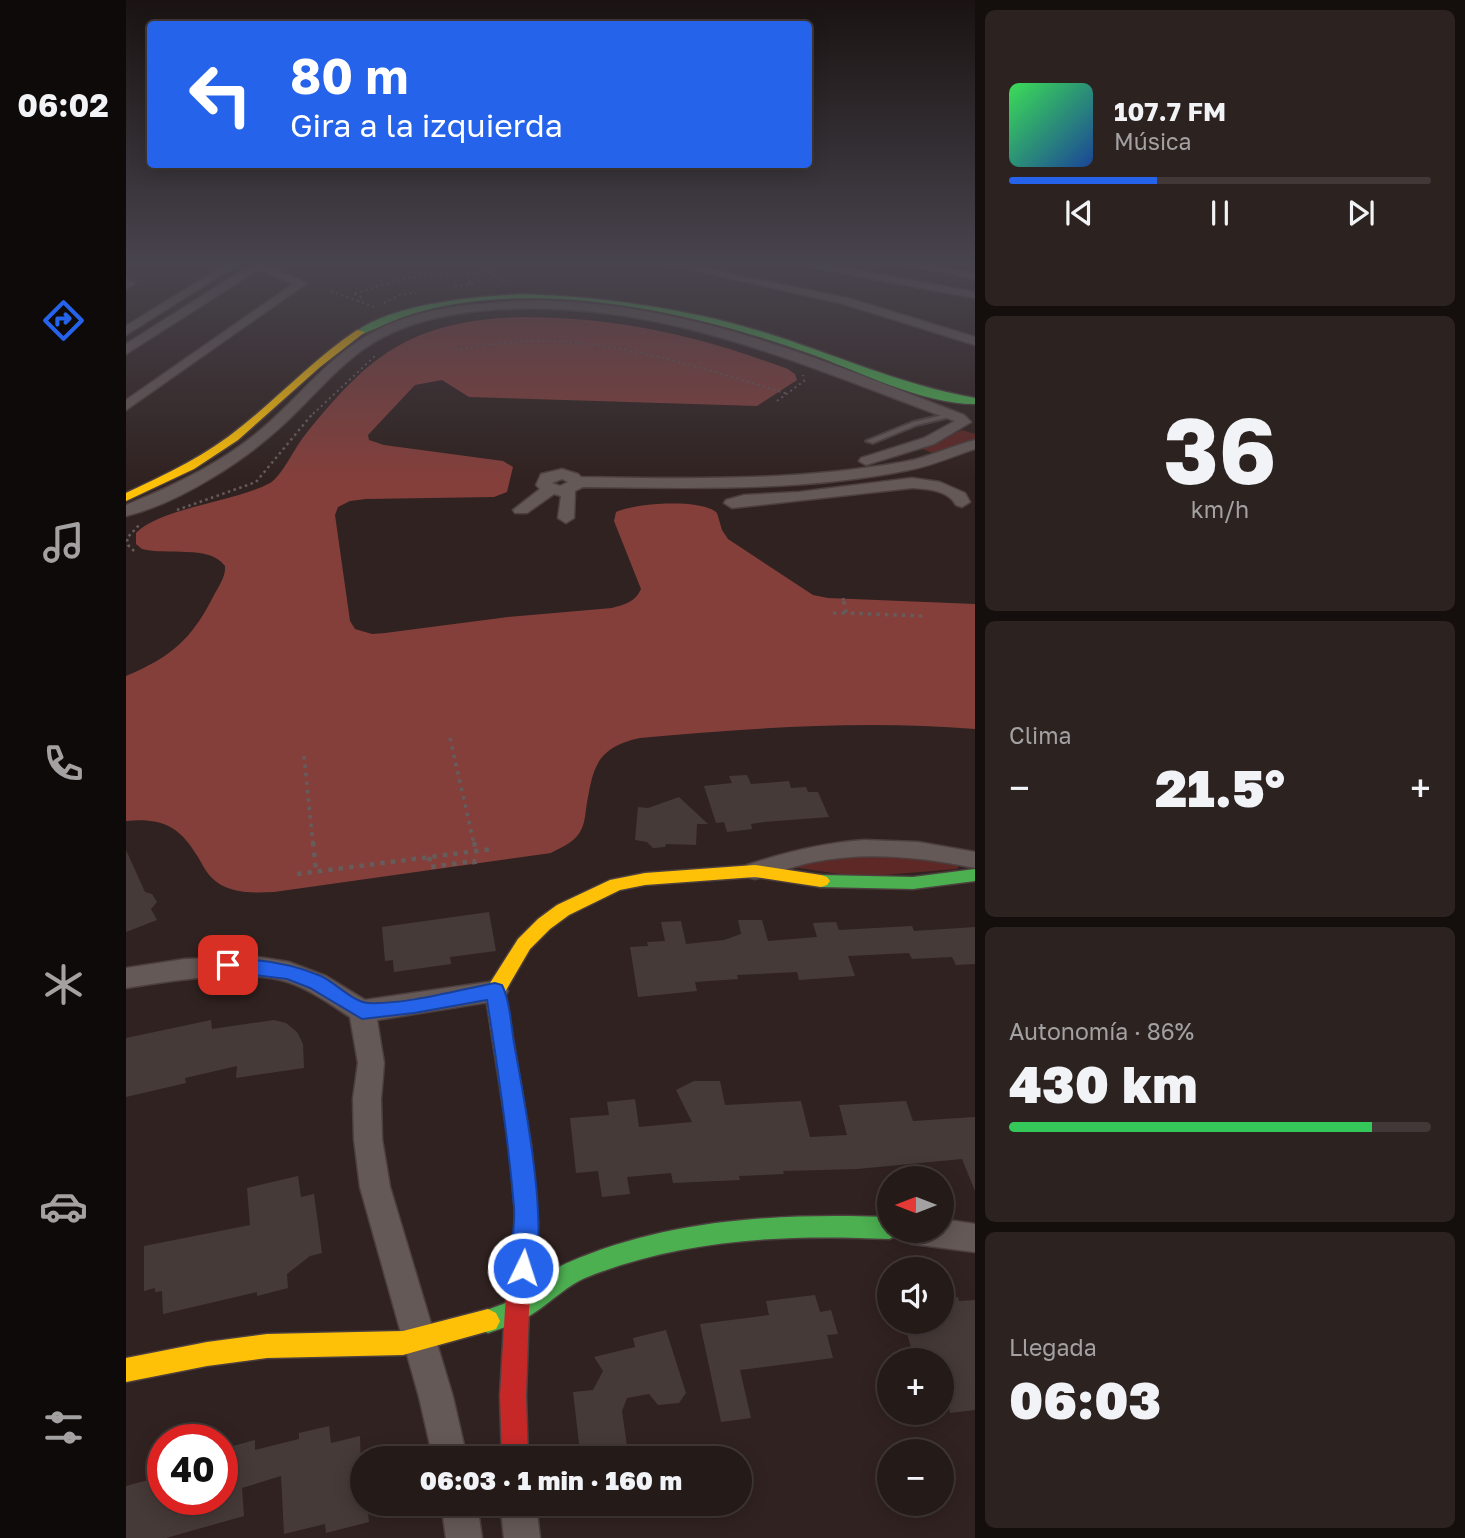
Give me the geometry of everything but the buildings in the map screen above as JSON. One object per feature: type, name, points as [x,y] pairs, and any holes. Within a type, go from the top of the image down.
[{"type":"street","points":[[126,350],[147,337]]},
{"type":"street","points":[[126,406],[224,337]]},
{"type":"street","points":[[126,497],[179,472],[229,442],[353,337]]},
{"type":"street","points":[[126,511],[190,482],[243,451],[369,340],[377,337]]},
{"type":"street","points":[[743,337],[962,421]]},
{"type":"street","points":[[772,337],[932,395],[974,400]]},
{"type":"street","points":[[962,421],[956,412],[958,407],[974,400]]},
{"type":"street","points":[[899,462],[962,421]]},
{"type":"street","points":[[521,510],[565,487],[793,480],[899,462],[975,444]]},
{"type":"street","points":[[899,462],[922,483],[952,491],[960,496],[962,502]]},
{"type":"street","points":[[899,462],[902,477],[900,485]]},
{"type":"street","points":[[732,503],[744,499],[872,493],[900,485],[922,483]]},
{"type":"street","points":[[565,487],[569,496],[566,518]]},
{"type":"street","points":[[755,871],[788,858],[851,846],[934,851],[975,860]]},
{"type":"street","points":[[515,1446],[513,1396],[517,1309],[527,1223],[518,1121],[495,990],[530,937],[563,910],[616,884],[645,879],[755,871],[801,880],[913,883],[975,875]]},
{"type":"street","points":[[126,978],[185,969],[258,967],[289,972],[317,983],[362,1011],[414,1005],[495,990]]},
{"type":"street","points":[[362,1011],[371,1063],[368,1139],[375,1187],[447,1446]]},
{"type":"street","points":[[126,1370],[234,1349],[290,1345],[354,1347],[419,1340],[517,1309],[574,1271],[639,1249],[759,1228],[809,1225],[877,1228]]},
{"type":"street","points":[[954,1235],[975,1238]]},
{"type":"street","points":[[461,1516],[464,1538]]},
{"type":"street","points":[[519,1516],[522,1538]]},
{"type":"lane","points":[[870,441],[915,423],[962,421]]},
{"type":"path","points":[[455,350],[519,341],[610,346],[671,359],[788,394]]},
{"type":"path","points":[[166,514],[256,482],[318,408],[383,350]]},
{"type":"path","points":[[777,401],[804,382],[801,372]]},
{"type":"path","points":[[134,551],[128,545],[127,538],[141,523]]},
{"type":"path","points":[[843,598],[846,613]]},
{"type":"path","points":[[833,613],[922,616]]},
{"type":"path","points":[[450,738],[476,851]]},
{"type":"path","points":[[304,756],[316,871]]},
{"type":"path","points":[[296,874],[492,849]]},
{"type":"path","points":[[429,857],[431,867],[474,861],[475,864]]},
{"type":"shaded area","points":[[417,337],[684,337],[788,369],[795,374],[797,380],[757,406],[469,397],[442,380],[415,385],[368,435],[369,440],[384,445],[503,461],[513,467],[507,492],[494,497],[366,499],[350,501],[338,507],[335,515],[350,621],[355,629],[372,634],[385,633],[622,605],[633,600],[641,589],[614,521],[616,512],[652,504],[697,505],[717,513],[728,539],[813,595],[828,598],[975,604],[975,729],[891,725],[807,726],[640,738],[625,742],[605,754],[594,771],[580,832],[573,840],[551,853],[274,892],[249,892],[217,883],[189,844],[175,830],[158,822],[126,821],[126,676],[168,654],[188,636],[221,582],[225,566],[209,555],[142,549],[136,544],[136,533],[147,524],[163,517],[270,483],[301,440],[351,383],[373,363]]},
{"type":"shaded area","points":[[962,430],[975,434],[975,440],[932,453],[921,448]]},
{"type":"shaded area","points":[[843,854],[963,860],[957,869],[860,877],[792,867]]},
{"type":"traffic: fast","points":[[768,337],[909,387],[973,401]]},
{"type":"traffic: fast","points":[[821,881],[913,883],[975,875]]},
{"type":"traffic: fast","points":[[488,1321],[522,1307],[575,1271],[651,1246],[690,1237],[769,1228],[877,1227]]},
{"type":"traffic: slow","points":[[126,497],[220,448],[353,337]]},
{"type":"traffic: slow","points":[[520,1145],[495,991],[524,944],[544,924],[563,910],[616,884],[645,879],[755,871],[821,881]]},
{"type":"traffic: slow","points":[[126,1370],[207,1354],[267,1346],[403,1343],[488,1321]]},
{"type":"traffic: jam","points":[[515,1446],[513,1396],[517,1309],[527,1223],[520,1145]]},
{"type":"route","points":[[228,965],[289,972],[317,983],[362,1011],[446,1000],[495,990],[497,1015],[518,1121],[527,1223],[523,1268]]}]
